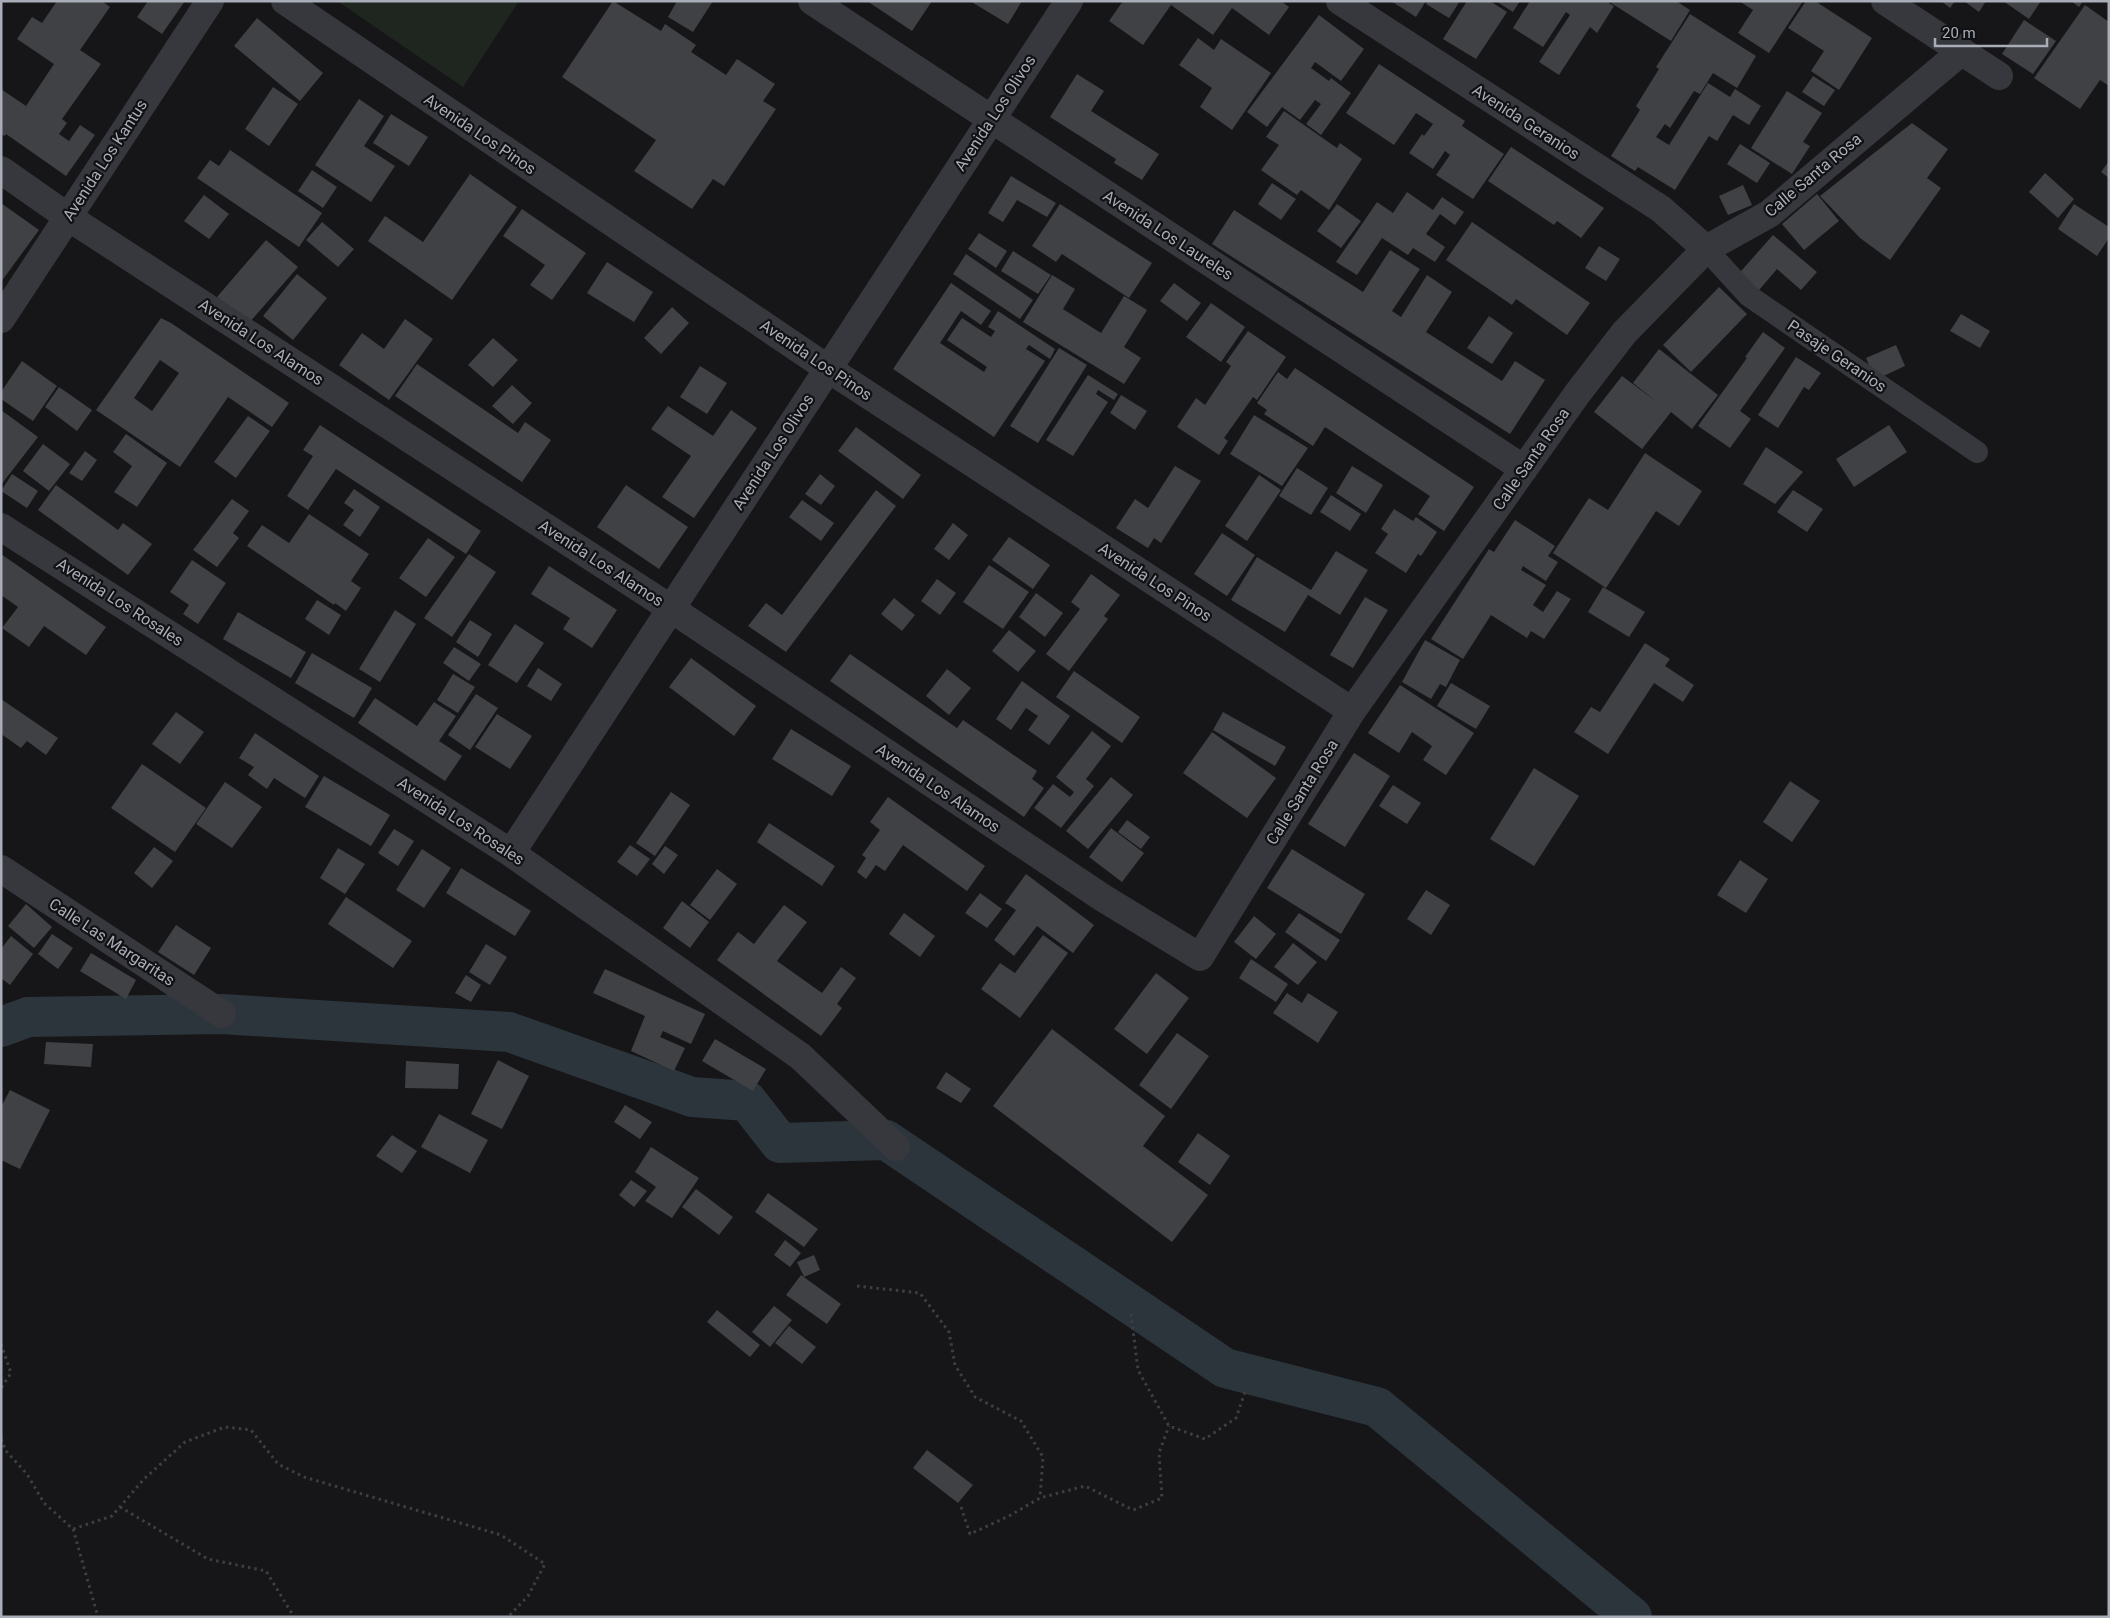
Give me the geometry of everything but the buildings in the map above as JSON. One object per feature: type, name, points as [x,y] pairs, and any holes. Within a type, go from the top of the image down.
[{"type":"street","name":"Avenida Los Kantus","points":[[1,319],[210,1]]},
{"type":"street","name":"Avenida Los Pinos","points":[[284,1],[827,368],[1352,711]]},
{"type":"street","name":"Avenida Los Laureles","points":[[812,1],[1524,469]]},
{"type":"street","name":"Avenida Los Olivos","points":[[511,853],[1068,1]]},
{"type":"street","name":"Avenida Geranios","points":[[1340,1],[1660,209],[1706,249]]},
{"type":"street","points":[[1885,1],[1999,76]]},
{"type":"street","name":"Calle Santa Rosa","points":[[1200,957],[1352,711],[1524,469],[1624,333],[1706,249],[1769,214],[1962,51]]},
{"type":"street","name":"Avenida Los Alamos","points":[[1,170],[68,217],[670,608],[1103,898],[1200,957]]},
{"type":"street","name":"Avenida Los Rosales","points":[[1,527],[511,853],[800,1056],[896,1147]]},
{"type":"street","name":"Calle Las Margaritas","points":[[1,869],[222,1014]]},
{"type":"lane","name":"Pasaje Geranios","points":[[1706,249],[1749,296],[1977,452]]},
{"type":"path","points":[[857,1286],[920,1293],[949,1332],[955,1365],[975,1397],[1021,1421],[1043,1456],[1040,1498]]},
{"type":"path","points":[[1131,1314],[1138,1370],[1168,1426],[1204,1440],[1236,1418],[1244,1392]]},
{"type":"path","points":[[1,1344],[11,1372],[1,1388]]},
{"type":"path","points":[[961,1507],[970,1534],[1009,1516],[1040,1498],[1084,1486],[1133,1510],[1162,1498],[1159,1453],[1168,1426]]},
{"type":"path","points":[[73,1529],[112,1516],[144,1479],[185,1442],[225,1428],[251,1430],[278,1464],[304,1477],[501,1535],[545,1564],[528,1596],[508,1617]]},
{"type":"path","points":[[1,1439],[6,1451],[27,1474],[44,1503],[73,1529],[98,1617]]},
{"type":"path","points":[[120,1507],[208,1559],[266,1571],[294,1617]]},
{"type":"shaded area","points":[[337,1],[519,1],[463,87]]},
{"type":"waterway","points":[[1,1027],[28,1017],[222,1014],[509,1032],[692,1097],[747,1101],[780,1143],[886,1140],[1225,1368],[1377,1407],[1632,1617]]}]
